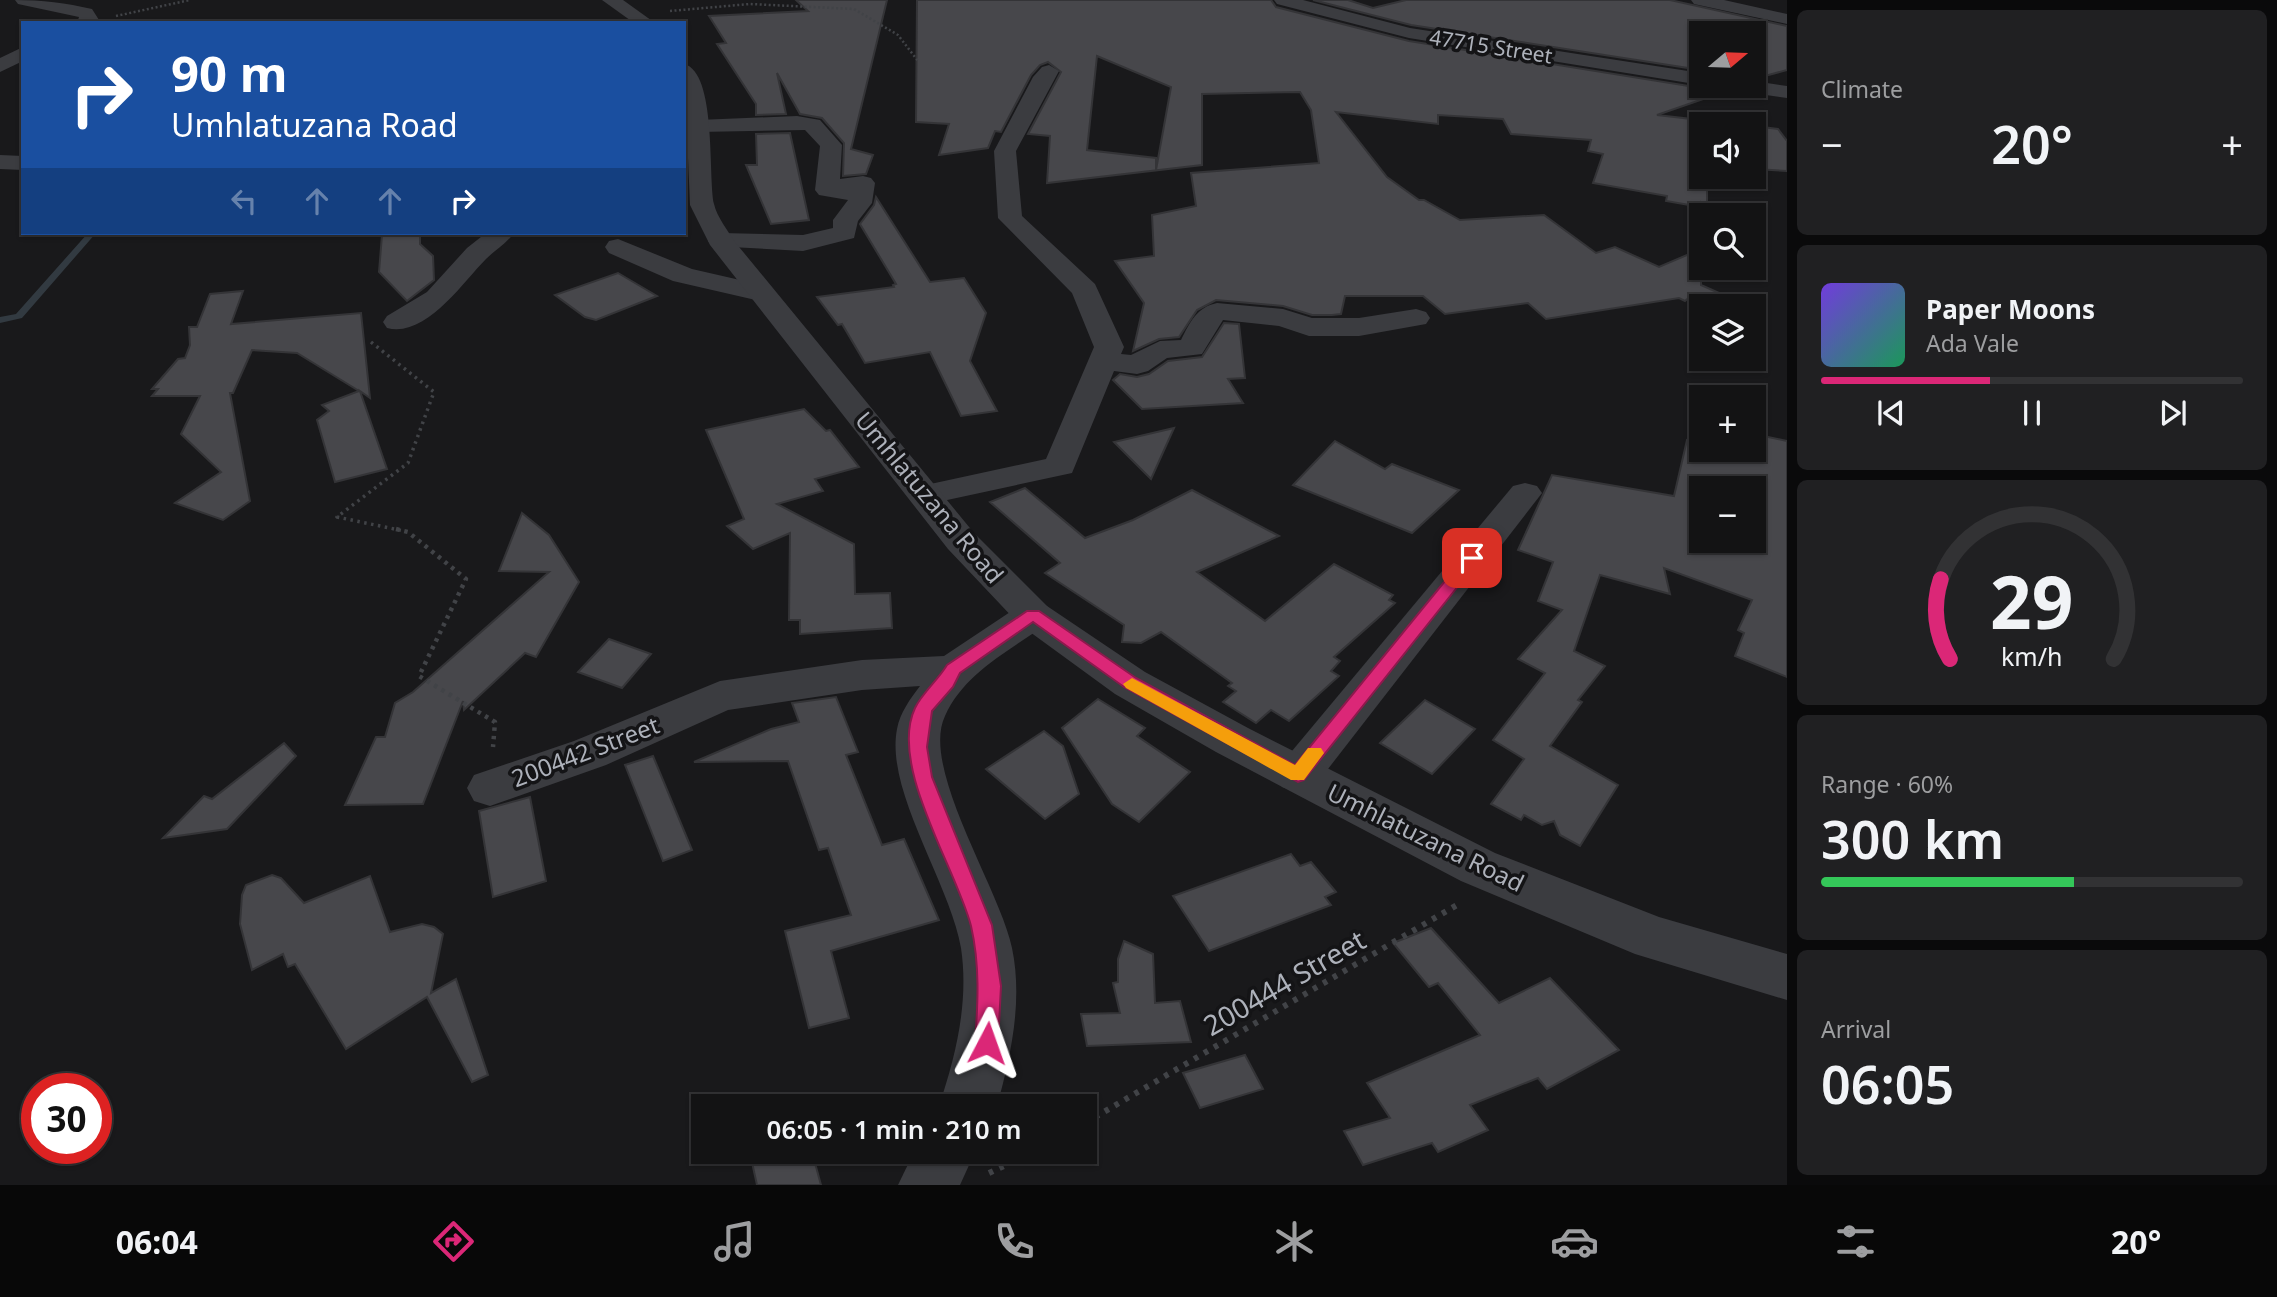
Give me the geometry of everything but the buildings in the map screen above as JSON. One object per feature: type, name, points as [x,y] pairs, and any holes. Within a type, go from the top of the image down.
[{"type":"street","points":[[24,0],[86,13],[88,21]]},
{"type":"street","points":[[611,0],[640,19]]},
{"type":"street","name":"47715 Street","points":[[1283,0],[1409,33],[1689,77]]},
{"type":"street","points":[[1700,0],[1787,19]]},
{"type":"street","points":[[0,66],[21,54]]},
{"type":"street","points":[[924,495],[1060,466],[1109,347],[1085,290],[1010,218],[1005,151],[1043,76],[1049,71]]},
{"type":"street","name":"Umhlatuzana Road","points":[[686,75],[696,99],[694,137],[702,205],[721,241],[961,541],[1033,615],[1130,683],[1298,775],[1504,877],[1653,938],[1787,977]]},
{"type":"street","points":[[0,78],[21,77]]},
{"type":"street","points":[[1766,89],[1787,92]]},
{"type":"street","points":[[694,137],[797,122],[812,125],[831,145],[827,190],[844,194],[842,186],[863,183],[860,203],[846,220],[845,233],[803,243],[721,241]]},
{"type":"street","points":[[0,162],[21,163]]},
{"type":"street","points":[[397,322],[437,298],[476,254],[499,235]]},
{"type":"street","points":[[618,247],[683,275],[760,293]]},
{"type":"street","points":[[1103,360],[1137,365],[1160,350],[1192,348],[1205,321],[1217,311],[1283,318],[1309,327],[1359,327],[1416,318]]},
{"type":"street","points":[[1298,775],[1525,493]]},
{"type":"street","points":[[972,1094],[986,1050],[990,986],[981,925],[923,777],[918,738],[923,710],[947,683],[953,670],[1033,615]]},
{"type":"street","name":"200442 Street","points":[[490,788],[590,753],[720,696],[862,675],[953,670]]},
{"type":"path","points":[[88,21],[190,0]]},
{"type":"path","points":[[640,19],[750,4],[854,9],[898,35],[918,61]]},
{"type":"path","name":"200442 Street","points":[[397,322],[370,342],[433,392],[408,463],[337,517],[408,532],[466,579],[419,676],[495,722],[490,788]]},
{"type":"path","name":"200444 Street","points":[[1097,1115],[1504,877]]},
{"type":"path","points":[[949,1172],[983,1164]]},
{"type":"waterway","points":[[0,320],[19,316],[90,235]]},
{"type":"slow traffic","points":[[1132,684],[1298,775],[1315,753]]},
{"type":"route","points":[[987,1043],[990,986],[981,925],[923,777],[918,747],[923,710],[947,683],[953,670],[1033,615],[1130,683],[1298,775],[1472,558]]}]
